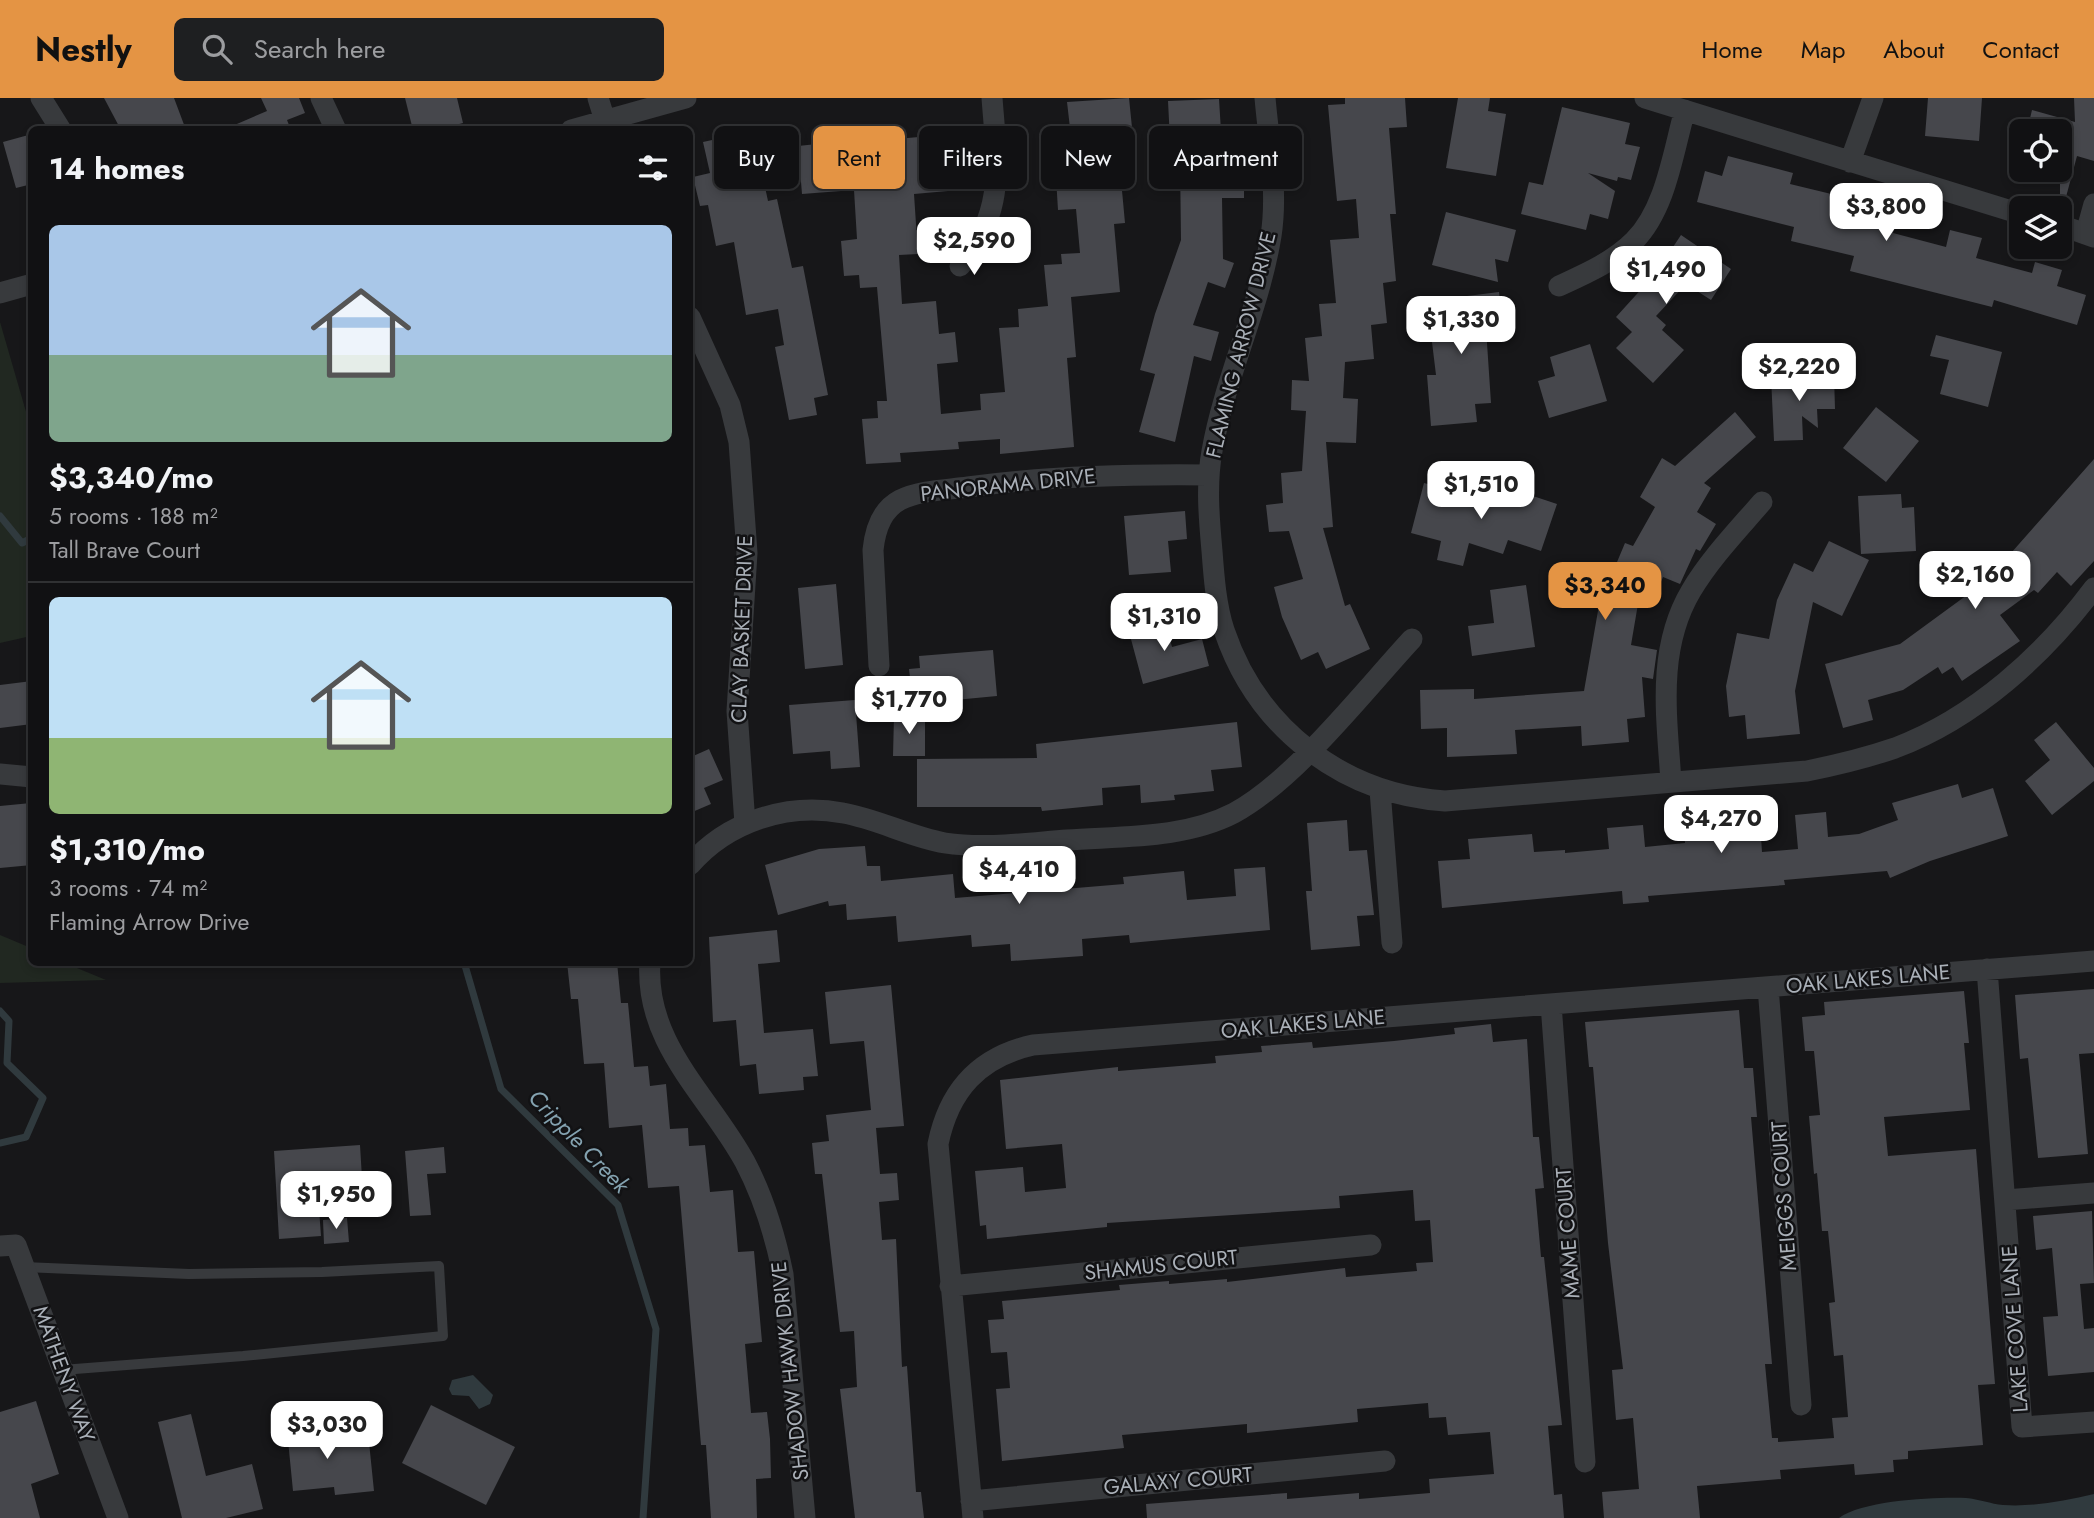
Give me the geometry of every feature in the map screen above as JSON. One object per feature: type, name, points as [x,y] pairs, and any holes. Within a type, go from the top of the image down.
[{"type":"street","points":[[41,98],[58,126]]},
{"type":"street","points":[[321,98],[334,126]]},
{"type":"street","points":[[598,98],[606,125],[686,98]]},
{"type":"street","points":[[960,266],[982,235],[994,201],[997,166],[992,98]]},
{"type":"street","name":"FLAMING ARROW DRIVE","points":[[1265,98],[1274,193],[1272,233],[1264,272],[1215,435],[1209,475],[1208,510],[1216,594],[1223,628],[1252,690],[1273,717],[1308,751],[1343,774],[1380,790],[1411,798],[1445,801],[1807,771],[1863,759],[1899,746],[1946,722],[1990,693],[2068,623],[2094,588]]},
{"type":"street","points":[[1645,98],[2009,210]]},
{"type":"street","points":[[1850,162],[1873,98]]},
{"type":"street","points":[[1559,286],[1591,271],[1634,241],[1653,214],[1685,110]]},
{"type":"street","points":[[2072,230],[2090,235],[2094,204]]},
{"type":"street","points":[[0,293],[28,285]]},
{"type":"street","name":"CLAY BASKET DRIVE","points":[[693,324],[730,405],[739,442],[747,552],[737,711],[744,824]]},
{"type":"street","name":"PANORAMA DRIVE","points":[[879,666],[873,550],[875,531],[883,514],[897,501],[914,494],[1023,480],[1118,474],[1209,475]]},
{"type":"street","points":[[1671,782],[1665,692],[1667,657],[1676,624],[1690,593],[1709,564],[1762,502]]},
{"type":"street","points":[[693,862],[719,839],[744,824],[776,814],[810,810],[844,813],[943,843],[980,846],[1166,832],[1200,825],[1233,813],[1276,784],[1412,639]]},
{"type":"street","points":[[0,774],[28,777]]},
{"type":"street","points":[[1380,790],[1392,943]]},
{"type":"street","name":"OAK LAKES LANE","points":[[972,1510],[939,1161],[943,1122],[954,1096],[968,1078],[985,1063],[1011,1050],[1033,1045],[2094,961]]},
{"type":"street","name":"SHADOW HAWK DRIVE","points":[[650,966],[650,985],[662,1035],[745,1162],[766,1208],[776,1241],[783,1274],[804,1518]]},
{"type":"street","name":"LAKE COVE LANE","points":[[1987,969],[2022,1427],[2094,1422]]},
{"type":"street","name":"MEIGGS COURT","points":[[1768,987],[1801,1405]]},
{"type":"street","name":"MAME COURT","points":[[1551,1004],[1586,1462]]},
{"type":"street","points":[[2005,1200],[2094,1194]]},
{"type":"street","name":"MATHENY WAY","points":[[0,1246],[16,1245],[118,1518]]},
{"type":"street","name":"SHAMUS COURT","points":[[950,1286],[1371,1245]]},
{"type":"street","name":"GALAXY COURT","points":[[972,1510],[1385,1461]]},
{"type":"lane","points":[[24,1267],[212,1274],[439,1266],[443,1336],[243,1356],[62,1370]]},
{"type":"shaded area","points":[[0,322],[28,419],[28,637],[0,643]]},
{"type":"shaded area","points":[[0,935],[28,947],[28,966],[72,966],[106,980],[0,983]]},
{"type":"shaded area","points":[[473,1375],[493,1395],[490,1404],[479,1409],[469,1396],[452,1395],[449,1389],[452,1380]]},
{"type":"shaded area","points":[[2094,1494],[2094,1518],[1839,1518],[1865,1507],[1900,1501],[1966,1498],[2003,1505],[2026,1505]]},
{"type":"building","points":[[104,98],[174,98],[184,126],[119,126]]},
{"type":"building","points":[[261,98],[299,98],[305,113],[287,120],[289,126],[232,126],[267,111]]},
{"type":"building","points":[[405,98],[457,98],[463,123],[452,126],[412,126]]},
{"type":"building","points":[[1129,98],[1132,126],[1070,126],[1067,102]]},
{"type":"building","points":[[1345,98],[1405,98],[1407,127],[1389,128],[1396,214],[1390,214],[1396,281],[1383,283],[1387,323],[1371,325],[1374,359],[1345,362],[1343,398],[1358,399],[1356,443],[1326,442],[1333,527],[1323,528],[1345,606],[1350,604],[1370,649],[1326,669],[1318,652],[1301,660],[1282,617],[1274,587],[1303,579],[1289,531],[1269,532],[1266,505],[1283,503],[1281,473],[1302,471],[1306,411],[1291,410],[1292,380],[1309,381],[1305,338],[1322,336],[1319,304],[1336,303],[1330,240],[1359,238],[1356,199],[1337,201],[1328,105],[1345,104]]},
{"type":"building","points":[[1458,98],[1490,98],[1488,111],[1506,114],[1496,176],[1446,168]]},
{"type":"building","points":[[1928,98],[1982,98],[1979,141],[1925,136]]},
{"type":"building","points":[[2074,98],[2094,98],[2094,161],[2077,156],[2072,175],[2072,121],[2075,122]]},
{"type":"building","points":[[1219,99],[1221,126],[1169,126],[1168,101]]},
{"type":"building","points":[[1562,107],[1630,123],[1625,144],[1640,147],[1631,180],[1618,177],[1617,181],[1588,173],[1615,191],[1608,219],[1590,214],[1586,230],[1521,214],[1529,182],[1543,185]]},
{"type":"building","points":[[2032,110],[2064,119],[2030,119]]},
{"type":"building","points":[[28,135],[28,185],[16,188],[3,142]]},
{"type":"building","points":[[919,137],[919,189],[971,189],[914,194],[918,254],[899,255],[902,304],[936,301],[939,334],[955,332],[958,362],[937,364],[941,414],[981,410],[980,394],[1005,392],[999,328],[1019,327],[1018,309],[1048,306],[1044,265],[1062,264],[1061,254],[1080,253],[1076,209],[1058,210],[1057,189],[1122,189],[1125,223],[1114,224],[1120,292],[1071,297],[1076,357],[1067,358],[1074,447],[1000,454],[1000,439],[958,442],[959,449],[900,453],[901,462],[866,464],[862,419],[878,418],[877,401],[887,401],[877,287],[860,288],[859,275],[844,276],[841,241],[857,239],[854,190],[802,194],[799,146],[813,144],[813,189],[905,189],[905,138]]},
{"type":"building","points":[[714,140],[714,189],[765,189],[768,201],[777,199],[792,268],[803,266],[828,395],[814,398],[817,415],[789,420],[775,347],[784,345],[778,309],[746,315],[734,242],[716,246],[708,205],[700,206],[693,177],[710,173],[703,142]]},
{"type":"building","points":[[1728,156],[1793,173],[1790,184],[1852,199],[1851,202],[1898,216],[1893,233],[1946,247],[1950,230],[1982,238],[1976,258],[2032,273],[2035,262],[2062,270],[2057,286],[2086,295],[2077,325],[1994,300],[1992,307],[1850,271],[1854,256],[1791,241],[1794,227],[1697,202],[1705,171],[1722,176]]},
{"type":"building","points":[[2060,182],[2070,182],[2066,196],[2060,196]]},
{"type":"building","points":[[1180,189],[1244,189],[1244,198],[1222,198],[1223,259],[1234,263],[1225,288],[1208,282],[1193,325],[1219,332],[1211,361],[1194,356],[1175,442],[1139,432],[1155,374],[1140,370],[1155,314],[1181,240]]},
{"type":"building","points":[[1446,212],[1516,230],[1508,262],[1495,259],[1498,282],[1432,265]]},
{"type":"building","points":[[1681,235],[1731,269],[1711,300],[1686,284],[1656,316],[1666,325],[1662,330],[1684,350],[1653,383],[1616,348],[1632,332],[1616,317],[1655,274]]},
{"type":"building","points":[[1499,292],[1503,326],[1486,328],[1491,403],[1475,404],[1477,422],[1431,426],[1427,375],[1436,375],[1427,301]]},
{"type":"building","points":[[1936,335],[2002,352],[1988,407],[1940,394],[1949,360],[1930,356]]},
{"type":"building","points":[[1590,344],[1607,401],[1549,418],[1538,381],[1555,376],[1550,357]]},
{"type":"building","points":[[1834,375],[1835,409],[1817,409],[1818,428],[1802,416],[1803,440],[1774,441],[1771,377]]},
{"type":"building","points":[[1876,407],[1919,441],[1886,482],[1843,448]]},
{"type":"building","points":[[1735,412],[1756,437],[1704,483],[1711,488],[1697,512],[1716,524],[1700,551],[1696,549],[1680,584],[1663,577],[1652,604],[1639,598],[1631,645],[1657,650],[1653,679],[1642,677],[1645,717],[1627,719],[1629,742],[1582,746],[1581,726],[1515,730],[1517,754],[1447,757],[1447,728],[1421,729],[1420,690],[1474,689],[1474,699],[1584,691],[1599,605],[1625,543],[1633,546],[1655,507],[1640,497],[1662,458],[1675,466]]},
{"type":"building","points":[[2094,459],[2094,561],[2071,586],[2057,572],[2038,593],[2034,590],[2000,615],[2020,641],[1962,681],[1953,667],[1942,674],[1938,667],[1903,690],[1868,700],[1873,720],[1843,728],[1825,664],[1900,644],[2008,565],[2004,561]]},
{"type":"building","points":[[1424,483],[1495,502],[1500,485],[1557,504],[1541,551],[1508,540],[1503,554],[1469,543],[1463,566],[1437,560],[1441,541],[1411,533]]},
{"type":"building","points":[[1901,494],[1902,508],[1914,507],[1916,551],[1861,554],[1858,496]]},
{"type":"building","points":[[1185,511],[1187,539],[1168,541],[1171,572],[1129,575],[1124,516]]},
{"type":"building","points":[[1829,541],[1869,560],[1842,616],[1813,602],[1795,691],[1800,734],[1747,739],[1745,715],[1729,717],[1726,686],[1737,633],[1769,639],[1777,600],[1794,563],[1813,572]]},
{"type":"building","points":[[836,584],[843,665],[805,669],[798,588]]},
{"type":"building","points":[[1526,585],[1535,647],[1472,656],[1468,626],[1494,623],[1490,590]]},
{"type":"building","points":[[1164,618],[1172,647],[1202,639],[1209,666],[1143,684],[1128,628]]},
{"type":"building","points":[[993,650],[997,696],[913,704],[909,669],[920,668],[919,656]]},
{"type":"building","points":[[28,682],[28,724],[0,728],[0,685]]},
{"type":"building","points":[[855,700],[860,767],[831,769],[830,751],[793,754],[789,705]]},
{"type":"building","points":[[894,716],[925,716],[925,756],[893,756]]},
{"type":"building","points":[[1237,722],[1242,767],[1211,770],[1214,791],[1174,795],[1175,800],[1141,803],[1140,785],[1102,788],[1103,805],[1042,811],[1041,807],[917,807],[917,759],[1037,758],[1036,744]]},
{"type":"building","points":[[2056,722],[2094,768],[2094,781],[2052,815],[2025,781],[2050,760],[2034,740]]},
{"type":"building","points":[[709,749],[723,780],[704,788],[711,804],[693,812],[693,756]]},
{"type":"building","points":[[1958,784],[1962,798],[1993,788],[2008,836],[1930,861],[1890,878],[1887,871],[1784,880],[1785,885],[1648,896],[1649,902],[1623,904],[1622,891],[1442,908],[1438,861],[1470,859],[1468,839],[1532,834],[1534,852],[1565,850],[1565,853],[1609,849],[1607,828],[1643,825],[1645,847],[1685,843],[1683,824],[1744,822],[1746,839],[1761,837],[1762,852],[1798,849],[1795,815],[1826,812],[1828,837],[1859,834],[1898,820],[1892,803]]},
{"type":"building","points":[[28,803],[28,865],[0,868],[0,806]]},
{"type":"building","points":[[1347,820],[1349,851],[1367,850],[1374,915],[1357,916],[1360,946],[1311,950],[1306,891],[1312,891],[1307,823]]},
{"type":"building","points":[[865,846],[867,866],[880,866],[881,881],[953,874],[955,898],[1124,884],[1123,877],[1184,871],[1187,900],[1236,896],[1234,869],[1265,867],[1270,930],[1130,943],[1129,935],[1082,939],[1083,956],[1011,961],[1010,944],[972,947],[971,935],[898,942],[896,916],[847,920],[846,904],[829,906],[828,901],[778,915],[765,865],[819,849]]},
{"type":"building","points":[[777,930],[780,962],[758,964],[764,1033],[813,1029],[818,1076],[803,1077],[804,1090],[759,1094],[756,1064],[740,1066],[736,1020],[713,1022],[709,937]]},
{"type":"building","points":[[567,966],[617,966],[621,1003],[628,1003],[634,1067],[648,1066],[650,1086],[666,1084],[670,1129],[688,1128],[689,1146],[705,1145],[710,1192],[733,1190],[738,1252],[754,1251],[762,1342],[745,1344],[751,1413],[767,1412],[770,1439],[771,1478],[756,1479],[757,1518],[711,1518],[706,1445],[701,1445],[679,1186],[648,1188],[642,1125],[609,1128],[604,1063],[584,1064],[578,999],[571,999]]},
{"type":"building","points":[[891,985],[904,1126],[876,1128],[880,1174],[897,1173],[899,1200],[879,1202],[882,1240],[896,1239],[902,1367],[907,1366],[916,1492],[921,1492],[924,1518],[855,1518],[840,1389],[857,1387],[854,1331],[840,1332],[822,1174],[815,1174],[812,1143],[829,1141],[826,1115],[871,1110],[864,1041],[830,1044],[825,992]]},
{"type":"building","points":[[2094,989],[2094,1053],[2079,1054],[2088,1154],[2038,1158],[2028,1058],[2020,1059],[2015,995]]},
{"type":"building","points":[[1964,991],[1969,1043],[1964,1043],[1970,1110],[1884,1117],[1888,1156],[1976,1149],[1995,1384],[1978,1385],[1983,1445],[1908,1451],[1908,1459],[1893,1460],[1894,1472],[1855,1475],[1854,1464],[1780,1470],[1781,1479],[1697,1486],[1700,1518],[1604,1518],[1602,1492],[1639,1489],[1633,1418],[1616,1420],[1612,1370],[1623,1369],[1608,1243],[1593,1067],[1589,1067],[1585,1022],[1739,1010],[1744,1068],[1753,1068],[1757,1117],[1751,1117],[1772,1364],[1765,1364],[1772,1438],[1778,1438],[1778,1442],[1834,1438],[1832,1418],[1848,1417],[1843,1355],[1834,1356],[1829,1303],[1835,1302],[1828,1231],[1822,1231],[1817,1173],[1814,1174],[1809,1116],[1820,1115],[1814,1051],[1805,1051],[1802,1017],[1825,1015],[1824,1002]]},
{"type":"building","points":[[1491,1024],[1493,1042],[1527,1039],[1533,1137],[1539,1137],[1544,1188],[1535,1189],[1541,1257],[1544,1257],[1562,1425],[1548,1426],[1554,1495],[1562,1494],[1564,1518],[1147,1518],[1146,1504],[1287,1493],[1287,1499],[1359,1493],[1359,1499],[1430,1493],[1429,1479],[1494,1474],[1490,1432],[1448,1435],[1446,1417],[1429,1418],[1428,1403],[1357,1409],[1358,1422],[1247,1433],[1247,1424],[1122,1435],[1124,1448],[1002,1461],[996,1389],[1010,1388],[1007,1352],[991,1353],[988,1320],[1004,1319],[1002,1301],[1120,1290],[1119,1285],[1227,1279],[1227,1282],[1345,1268],[1346,1277],[1417,1271],[1416,1263],[1433,1262],[1430,1220],[1415,1221],[1413,1190],[1339,1196],[1340,1208],[1107,1223],[1107,1227],[987,1239],[986,1225],[980,1226],[975,1171],[1023,1167],[1025,1192],[1066,1188],[1062,1144],[1006,1149],[1000,1080],[1118,1067],[1118,1071],[1216,1063],[1215,1056],[1262,1052],[1261,1046],[1312,1042],[1313,1048],[1394,1041],[1455,1034],[1454,1028]]},
{"type":"building","points":[[360,1145],[362,1178],[317,1181],[321,1236],[279,1239],[274,1151]]},
{"type":"building","points":[[444,1147],[446,1173],[427,1174],[431,1215],[410,1216],[405,1151]]},
{"type":"building","points":[[2092,1211],[2094,1283],[2080,1284],[2084,1329],[2094,1328],[2094,1372],[2048,1376],[2043,1317],[2058,1316],[2052,1248],[2036,1250],[2033,1216]]},
{"type":"building","points":[[347,1218],[349,1242],[324,1244],[323,1220]]},
{"type":"building","points":[[36,1401],[59,1474],[31,1484],[40,1518],[0,1518],[0,1412]]},
{"type":"building","points":[[431,1405],[515,1447],[486,1505],[402,1463]]},
{"type":"building","points":[[191,1414],[206,1476],[252,1464],[263,1509],[226,1518],[182,1518],[158,1422]]},
{"type":"building","points":[[319,1417],[322,1447],[369,1442],[374,1491],[335,1495],[334,1487],[293,1491],[286,1420]]},
{"type":"waterway","name":"Cripple Creek","points":[[0,516],[22,543],[28,540]]},
{"type":"waterway","name":"Cripple Creek","points":[[465,966],[501,1089],[618,1205],[656,1329],[643,1518]]},
{"type":"waterway","points":[[0,1011],[9,1021],[7,1063],[43,1098],[26,1137],[0,1143]]}]
